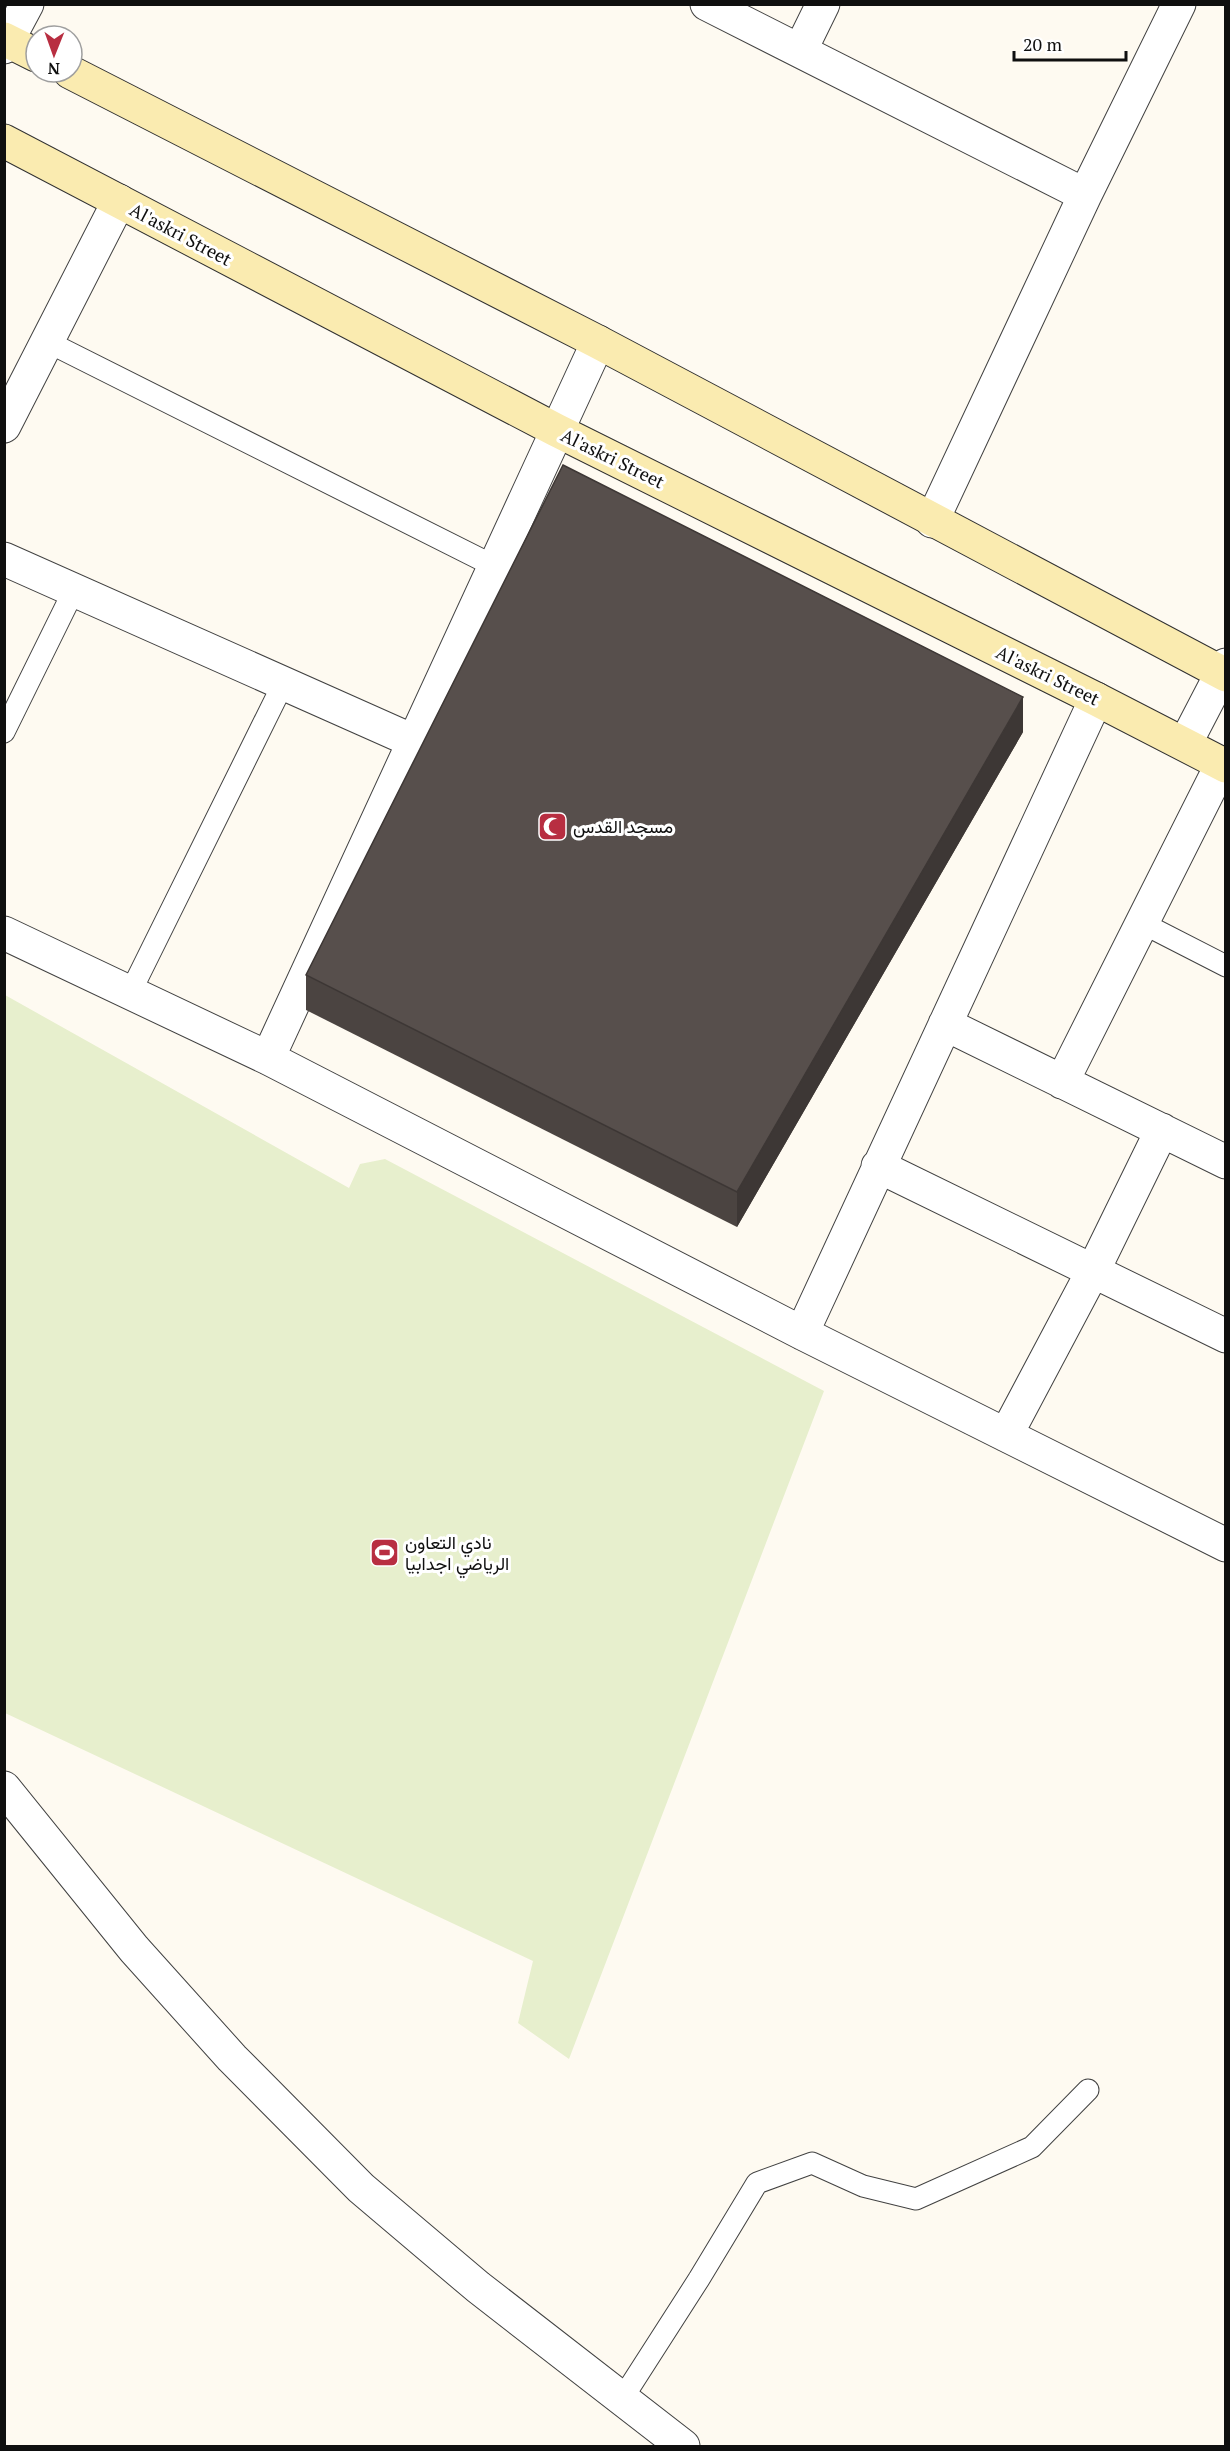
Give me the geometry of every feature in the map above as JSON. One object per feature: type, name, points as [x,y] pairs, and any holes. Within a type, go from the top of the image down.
[{"type":"street","points":[[13,45],[27,4]]},
{"type":"street","points":[[707,4],[1085,195]]},
{"type":"street","points":[[800,51],[823,4]]},
{"type":"street","points":[[932,521],[1085,195],[1179,4]]},
{"type":"street","points":[[84,79],[598,342],[932,521],[1224,671],[1185,744]]},
{"type":"street","name":"Al'askri Street","points":[[5,142],[556,430],[1224,765]]},
{"type":"street","points":[[4,426],[118,201]]},
{"type":"street","points":[[268,1058],[598,342]]},
{"type":"street","points":[[4,559],[413,741]]},
{"type":"street","points":[[802,1333],[1096,699]]},
{"type":"street","points":[[1062,1082],[1224,765]]},
{"type":"street","points":[[4,933],[268,1058],[802,1333],[1226,1545]]},
{"type":"street","points":[[945,1024],[1226,1162]]},
{"type":"street","points":[[1006,1435],[1093,1271],[1162,1130]]},
{"type":"street","points":[[878,1166],[1226,1336]]},
{"type":"street","points":[[4,1788],[141,1958],[232,2058],[362,2188],[478,2287],[683,2446]]},
{"type":"lane","points":[[48,342],[494,566]]},
{"type":"lane","points":[[4,732],[74,590]]},
{"type":"lane","points":[[130,993],[283,684]]},
{"type":"lane","points":[[1142,924],[1226,966]]},
{"type":"lane","points":[[622,2399],[757,2183],[812,2163],[863,2186],[916,2199],[1032,2146],[1088,2090]]},
{"type":"green space","name":"نادي التعاون الرياضي اجدابيا","points":[[5,995],[349,1188],[360,1164],[385,1159],[824,1391],[569,2059],[518,2023],[533,1961],[5,1713]]},
{"type":"building","points":[[563,465],[1023,697],[737,1192],[306,975]]},
{"type":"place","name":"مسجد القدس","points":[[552,826]]},
{"type":"place","name":"نادي التعاون الرياضي اجدابيا","points":[[384,1552]]}]
